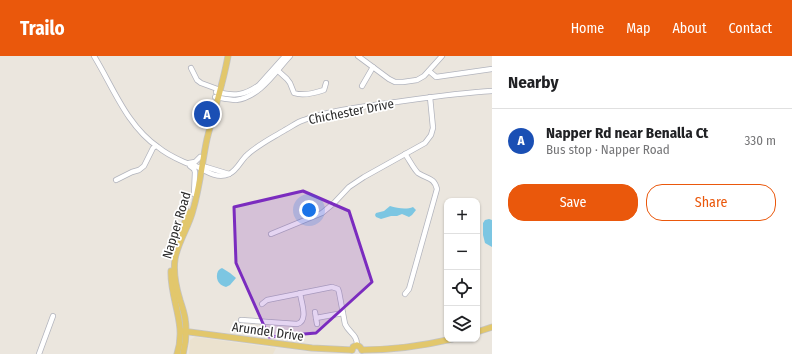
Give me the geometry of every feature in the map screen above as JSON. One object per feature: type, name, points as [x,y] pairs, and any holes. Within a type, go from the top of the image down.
[{"type":"main road","name":"Napper Road","points":[[182,354],[186,339],[171,281],[171,260],[177,240],[190,210],[201,168],[218,93],[224,56]]},
{"type":"main road","name":"Napper Road","points":[[177,354],[185,316],[177,289],[175,262],[178,247],[193,212],[201,168],[200,157],[228,56]]},
{"type":"main road","points":[[480,331],[492,327]]},
{"type":"main road","name":"Arundel Drive","points":[[183,331],[353,352]]},
{"type":"main road","points":[[353,352],[354,347],[357,345],[360,346],[361,352],[407,347],[444,340]]},
{"type":"street","name":"Chichester Drive","points":[[94,56],[126,113],[146,137],[156,146],[187,164],[229,174],[235,170],[245,157],[254,149],[302,120],[348,110],[430,97],[492,91]]},
{"type":"street","points":[[276,69],[284,56]]},
{"type":"street","points":[[191,68],[199,82],[218,93],[236,95],[260,85],[290,56]]},
{"type":"street","points":[[358,56],[395,82],[418,80],[424,76],[442,56]]},
{"type":"street","points":[[362,86],[373,68]]},
{"type":"street","points":[[276,69],[287,79],[294,93],[299,95],[324,90],[326,83]]},
{"type":"street","points":[[429,71],[436,76],[492,69]]},
{"type":"street","points":[[271,234],[322,213],[349,187],[425,143],[431,135],[433,128],[430,97]]},
{"type":"street","points":[[116,180],[139,170],[144,166],[153,148],[156,146]]},
{"type":"street","points":[[405,154],[418,172],[436,184],[437,189],[409,289],[405,294]]},
{"type":"street","points":[[187,164],[196,162],[200,157]]},
{"type":"street","points":[[187,164],[192,167],[195,172],[194,194]]},
{"type":"street","points":[[262,304],[267,300],[335,287],[339,292],[342,313],[347,328],[357,340],[357,345]]},
{"type":"street","points":[[241,320],[300,323],[303,320],[304,313],[300,293]]},
{"type":"street","points":[[315,312],[317,324]]},
{"type":"street","points":[[316,318],[342,313]]},
{"type":"street","points":[[39,354],[53,316]]},
{"type":"highlighted area","points":[[303,191],[349,211],[372,282],[316,333],[269,337],[236,263],[234,207]]},
{"type":"shaded area","points":[[195,337],[276,348],[273,354],[189,354],[190,340]]},
{"type":"water","points":[[390,206],[404,209],[413,207],[416,210],[409,217],[402,214],[381,219],[376,217],[376,213],[384,211]]},
{"type":"water","points":[[485,220],[492,220],[492,247],[485,243],[483,235],[483,223]]},
{"type":"water","points":[[222,268],[236,278],[226,287],[221,285],[217,279],[218,271]]},
{"type":"place","name":"Napper Rd near Benalla Ct","points":[[207,114]]}]
